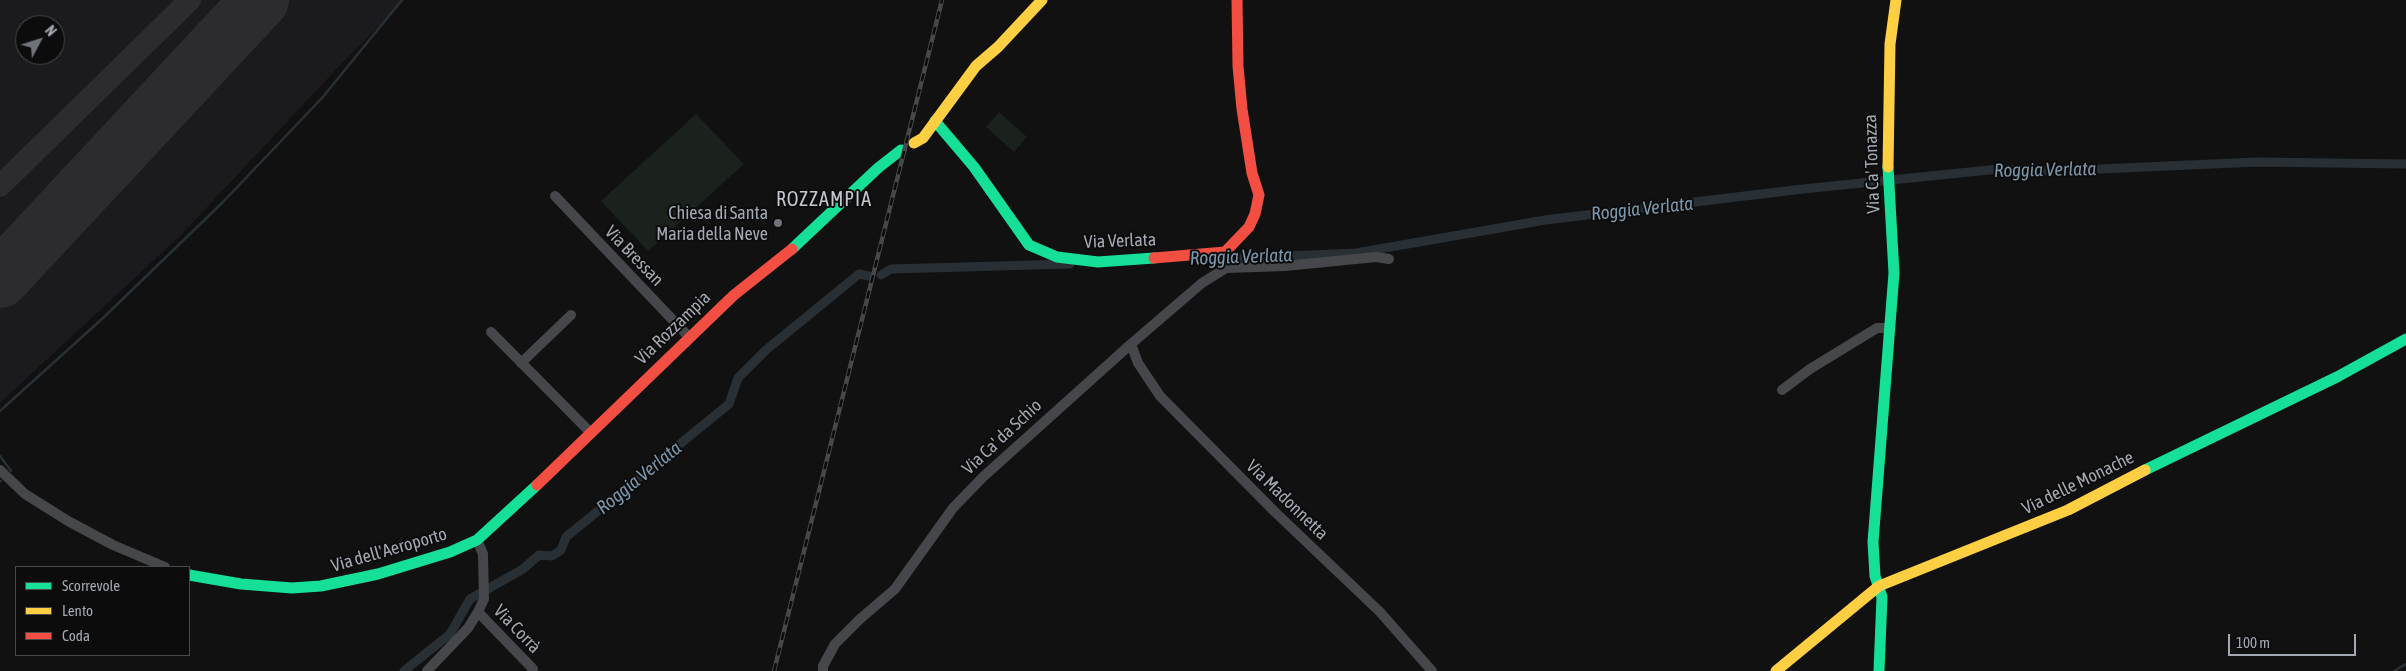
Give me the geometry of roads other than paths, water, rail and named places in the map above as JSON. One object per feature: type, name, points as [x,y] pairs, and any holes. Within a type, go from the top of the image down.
[{"type":"street","points":[[914,143],[922,138],[976,66],[998,47],[1042,0]]},
{"type":"street","points":[[1225,260],[1249,227],[1255,214],[1259,195],[1252,173],[1242,109],[1238,66],[1237,0]]},
{"type":"street","name":"Via Ca' Tonazza","points":[[1879,671],[1882,597],[1875,576],[1873,542],[1894,273],[1888,99],[1890,44],[1896,0]]},
{"type":"street","name":"Via Verlata","points":[[935,121],[974,166],[1029,245],[1057,257],[1098,262],[1225,260]]},
{"type":"street","name":"Via Rozzampia","points":[[477,540],[512,511],[590,432],[734,295],[804,239],[878,168],[901,150]]},
{"type":"street","name":"Via Bressan","points":[[555,196],[689,337]]},
{"type":"street","points":[[1225,260],[1285,266],[1376,257],[1389,259]]},
{"type":"street","name":"Via Ca' da Schio","points":[[823,671],[823,666],[835,644],[860,619],[895,590],[953,508],[1018,445],[1202,283],[1225,260]]},
{"type":"street","points":[[522,363],[571,314]]},
{"type":"street","points":[[1782,390],[1810,369],[1877,328],[1890,328]]},
{"type":"street","points":[[492,332],[590,432]]},
{"type":"street","name":"Via delle Monache","points":[[1776,671],[1879,586],[2068,510],[2214,435],[2337,377],[2406,339]]},
{"type":"street","name":"Via Madonnetta","points":[[1132,344],[1138,363],[1160,396],[1275,512],[1380,612],[1432,671]]},
{"type":"street","points":[[0,470],[25,494],[68,521],[113,545],[163,566]]},
{"type":"street","points":[[427,671],[468,628],[478,612],[484,592],[483,554],[477,540]]},
{"type":"street","name":"Via dell'Aeroporto","points":[[190,575],[241,584],[292,588],[331,584],[378,574],[450,552],[477,540]]},
{"type":"street","name":"Via Corrà","points":[[478,612],[533,669]]},
{"type":"waterway","points":[[0,411],[103,318],[222,203],[322,98],[402,0]]},
{"type":"waterway","name":"Roggia Verlata","points":[[1220,259],[1356,253],[1545,220],[1803,189],[1999,169],[2055,171],[2257,162],[2406,164]]},
{"type":"waterway","name":"Roggia Verlata","points":[[881,275],[891,269],[1070,264]]},
{"type":"waterway","name":"Roggia Verlata","points":[[404,671],[450,634],[470,599],[523,569],[539,555],[552,556],[561,550],[566,537],[729,404],[738,378],[766,350],[859,274],[869,276]]},
{"type":"waterway","points":[[0,456],[11,471]]},
{"type":"waterway","points":[[2394,671],[2406,664]]},
{"type":"railway","points":[[774,671],[942,0]]},
{"type":"place","name":"Chiesa di Santa Maria della Neve","points":[[778,223]]},
{"type":"district","name":"ROZZAMPIA","points":[[824,200]]}]
